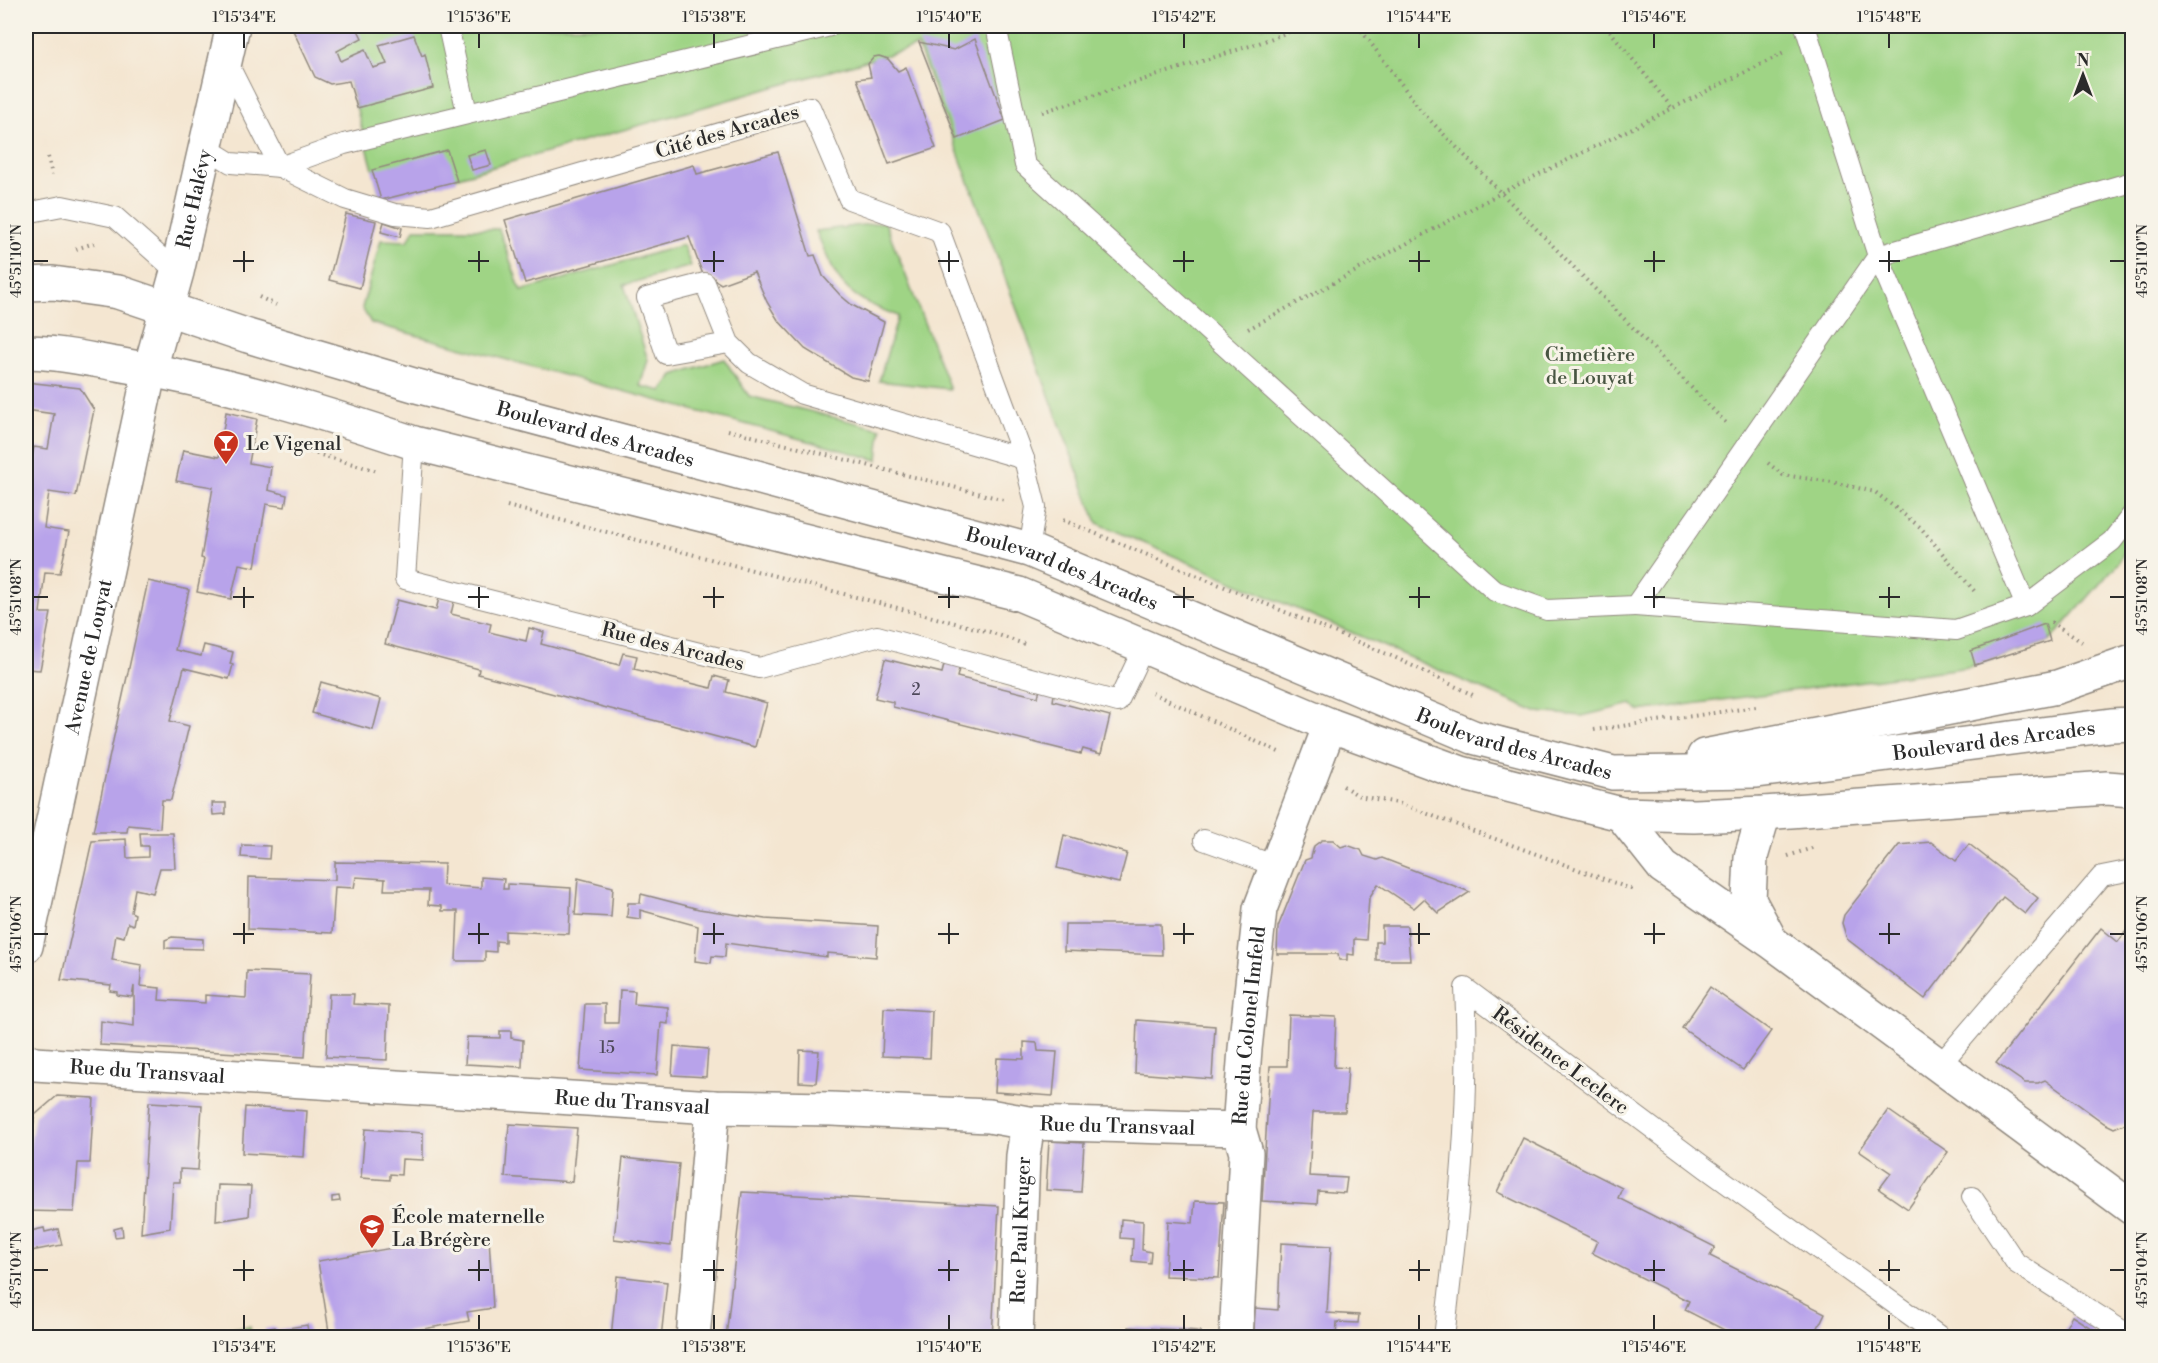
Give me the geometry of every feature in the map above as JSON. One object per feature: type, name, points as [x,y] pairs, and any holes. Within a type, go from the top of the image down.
[{"type":"main road","name":"Rue Halévy","points":[[150,369],[177,272],[233,26]]},
{"type":"main road","name":"Boulevard des Arcades","points":[[26,284],[53,283],[118,292],[167,310],[417,386],[1029,550],[1473,737],[1613,773],[1757,771],[2133,724]]},
{"type":"main road","name":"Boulevard des Arcades","points":[[26,352],[57,354],[150,369],[236,388],[327,414],[414,443],[1019,594],[1330,725],[1461,773],[1621,814],[1694,816],[1764,813],[2107,788],[2133,790]]},
{"type":"main road","name":"Avenue de Louyat","points":[[26,946],[150,369]]},
{"type":"main road","points":[[1613,773],[2057,687],[2133,661]]},
{"type":"main road","name":"Rue du Colonel Imfeld","points":[[1236,1338],[1246,1154],[1239,1129],[1260,909],[1330,725]]},
{"type":"main road","points":[[1764,813],[1751,857],[1749,900],[1773,943]]},
{"type":"main road","points":[[1621,814],[1663,867],[1773,943],[2133,1208]]},
{"type":"main road","name":"Rue du Transvaal","points":[[26,1061],[35,1064],[713,1107],[831,1109],[989,1116],[1028,1123],[1239,1129]]},
{"type":"main road","points":[[693,1338],[713,1107]]},
{"type":"main road","name":"Rue Paul Kruger","points":[[1016,1338],[1023,1156],[1028,1123]]},
{"type":"lane","points":[[448,26],[467,113]]},
{"type":"lane","points":[[205,147],[231,163],[280,167],[344,144],[830,26]]},
{"type":"lane","points":[[996,26],[1025,165],[1495,591],[1547,610],[1635,606],[1956,630],[2026,606],[2112,541],[2133,515]]},
{"type":"lane","points":[[1808,32],[1878,256],[2026,606]]},
{"type":"lane","points":[[225,59],[280,167]]},
{"type":"lane","name":"Cité des Arcades","points":[[280,167],[345,199],[395,214],[431,217],[810,106],[849,199],[940,232],[1024,459],[1036,507],[1029,550]]},
{"type":"lane","points":[[1635,606],[1878,256],[2133,182]]},
{"type":"lane","points":[[26,213],[62,206],[115,217],[177,272]]},
{"type":"lane","points":[[729,343],[666,354],[647,298],[705,283],[729,343],[749,363],[802,394],[1024,459]]},
{"type":"lane","name":"Rue des Arcades","points":[[414,443],[405,579],[759,668],[877,636],[1118,702],[1144,647]]},
{"type":"lane","points":[[1204,840],[1276,866]]},
{"type":"lane","points":[[1939,1066],[2102,876],[2133,870]]},
{"type":"lane","name":"Résidence Leclerc","points":[[1444,1338],[1461,1191],[1468,1057],[1465,988],[1707,1169],[1942,1338]]},
{"type":"lane","points":[[1972,1197],[2016,1263],[2133,1337]]},
{"type":"path","points":[[1015,120],[1259,43],[1304,26]]},
{"type":"path","points":[[1358,26],[1423,113],[1499,194],[1747,445],[1783,475],[1832,482],[1875,492],[1920,527],[1996,616]]},
{"type":"path","points":[[1606,26],[1672,108]]},
{"type":"path","points":[[1221,344],[1499,194],[1672,108],[1808,32],[1855,26]]},
{"type":"path","points":[[48,157],[52,175]]},
{"type":"path","points":[[259,297],[281,307]]},
{"type":"path","points":[[718,428],[796,445],[1036,507],[1394,657],[1482,700]]},
{"type":"path","points":[[2026,606],[2088,645],[2077,648]]},
{"type":"path","points":[[1593,729],[1603,730],[1767,705]]},
{"type":"green space","name":"Cimetière de Louyat","points":[[324,26],[2132,26],[2132,538],[2118,563],[2050,641],[1969,667],[1639,711],[1632,704],[1582,716],[1536,712],[1097,523],[918,46],[381,199],[350,84]]},
{"type":"green space","points":[[885,222],[950,389],[879,381],[898,316],[864,301],[844,286],[816,231]]},
{"type":"green space","points":[[414,229],[499,229],[521,291],[683,245],[691,266],[624,285],[648,360],[640,386],[662,391],[673,375],[724,359],[749,396],[881,429],[878,460],[371,323],[362,308],[381,240],[408,241]]},
{"type":"green space","points":[[250,1327],[251,1337],[169,1337]]},
{"type":"building","points":[[291,26],[356,26],[362,38],[337,51],[341,61],[365,50],[373,68],[387,64],[379,45],[414,35],[422,56],[425,54],[433,88],[357,108],[349,81],[330,84],[315,77]]},
{"type":"building","points":[[975,39],[1005,120],[957,139],[919,42],[954,50]]},
{"type":"building","points":[[874,57],[888,59],[898,71],[906,67],[936,148],[889,164],[857,79],[871,77],[868,64]]},
{"type":"building","points":[[447,150],[457,181],[381,200],[372,170]]},
{"type":"building","points":[[486,150],[491,165],[472,170],[467,155]]},
{"type":"building","points":[[778,152],[810,256],[815,255],[823,276],[840,295],[852,305],[884,322],[868,381],[851,377],[805,349],[778,320],[754,272],[721,284],[702,272],[689,237],[525,283],[505,220],[694,165],[697,174]]},
{"type":"building","points":[[346,214],[376,221],[360,288],[329,280]]},
{"type":"building","points":[[384,222],[402,228],[400,237],[381,232]]},
{"type":"building","points":[[26,382],[80,388],[94,410],[76,496],[49,492],[44,528],[69,532],[60,573],[45,572],[40,613],[51,613],[40,670],[26,669],[26,484],[34,447],[48,449],[54,414],[26,410]]},
{"type":"building","points":[[226,412],[257,419],[249,463],[271,467],[268,490],[287,495],[285,507],[266,504],[255,567],[239,564],[231,599],[197,592],[204,559],[201,558],[213,487],[176,481],[183,450],[219,457]]},
{"type":"building","points":[[148,581],[189,590],[175,650],[201,656],[204,645],[233,652],[230,664],[233,665],[229,679],[184,668],[170,721],[189,726],[171,800],[162,800],[160,828],[128,825],[127,832],[93,832]]},
{"type":"building","points":[[439,598],[454,601],[451,614],[491,624],[489,632],[526,641],[529,628],[544,632],[541,644],[619,665],[623,653],[637,656],[634,669],[711,688],[714,676],[729,680],[726,692],[767,703],[755,747],[478,674],[479,669],[385,644],[397,600],[436,610]]},
{"type":"building","points":[[2045,624],[2050,641],[1975,665],[1971,651]]},
{"type":"building","points":[[885,659],[942,673],[945,661],[960,665],[957,677],[1038,697],[1041,685],[1055,688],[1053,701],[1110,716],[1101,754],[1083,749],[1081,754],[893,707],[893,702],[875,698]]},
{"type":"building","points":[[321,682],[381,699],[373,730],[312,713]]},
{"type":"building","points":[[212,803],[226,803],[226,814],[213,815]]},
{"type":"building","points":[[140,833],[173,833],[175,868],[160,868],[153,893],[135,889],[131,912],[135,914],[133,925],[128,923],[124,937],[116,935],[112,960],[142,965],[140,986],[160,988],[159,1000],[205,1003],[205,995],[246,998],[247,971],[310,974],[305,1057],[100,1045],[101,1021],[134,1026],[134,986],[132,997],[117,995],[117,992],[110,991],[111,985],[61,980],[92,841],[126,839],[127,858],[148,857],[148,846],[141,846]]},
{"type":"building","points":[[1064,835],[1127,853],[1119,883],[1057,868]]},
{"type":"building","points":[[1322,840],[1333,840],[1341,847],[1347,845],[1361,850],[1364,856],[1377,860],[1382,858],[1470,892],[1438,913],[1424,899],[1414,908],[1378,884],[1369,898],[1366,940],[1354,939],[1354,955],[1347,954],[1347,960],[1339,960],[1338,954],[1277,954],[1278,927],[1305,860],[1311,858],[1314,846]]},
{"type":"building","points":[[1931,842],[1956,861],[1969,844],[2038,898],[2025,914],[2003,897],[1925,999],[1847,939],[1842,923],[1844,915],[1899,845]]},
{"type":"building","points":[[242,845],[270,846],[269,859],[241,857]]},
{"type":"building","points":[[335,862],[444,864],[443,885],[481,888],[481,877],[504,879],[503,889],[508,889],[508,884],[571,888],[569,934],[505,931],[505,942],[496,941],[496,952],[485,951],[485,961],[456,961],[458,911],[442,911],[442,906],[428,905],[429,890],[384,890],[385,879],[356,877],[354,888],[335,887],[332,933],[248,929],[249,877],[335,880]]},
{"type":"building","points":[[578,878],[613,887],[611,917],[575,915]]},
{"type":"building","points":[[641,894],[699,909],[765,919],[878,926],[876,957],[827,953],[827,957],[726,943],[725,957],[712,956],[711,963],[695,961],[698,926],[640,910],[640,919],[627,917],[628,903],[640,903]]},
{"type":"building","points":[[2132,923],[2132,1121],[2114,1128],[2045,1080],[2038,1083],[2025,1083],[1996,1063],[2101,928],[2118,942]]},
{"type":"building","points":[[1065,924],[1161,924],[1162,955],[1064,951]]},
{"type":"building","points":[[1382,926],[1407,926],[1410,960],[1376,960],[1376,942],[1382,942]]},
{"type":"building","points":[[172,937],[203,939],[203,949],[165,948],[165,940]]},
{"type":"building","points":[[1710,987],[1771,1031],[1743,1070],[1682,1028]]},
{"type":"building","points":[[620,990],[635,991],[634,1004],[668,1007],[668,1024],[661,1023],[657,1075],[580,1070],[585,1004],[605,1004],[605,1023],[618,1023]]},
{"type":"building","points":[[329,994],[354,994],[353,1004],[389,1006],[387,1060],[326,1057]]},
{"type":"building","points":[[884,1008],[932,1011],[930,1058],[882,1056]]},
{"type":"building","points":[[1289,1015],[1336,1017],[1334,1067],[1348,1068],[1345,1112],[1313,1112],[1309,1176],[1347,1178],[1345,1193],[1318,1191],[1317,1204],[1262,1201],[1270,1066],[1287,1066]]},
{"type":"building","points":[[1137,1020],[1215,1026],[1212,1079],[1135,1073]]},
{"type":"building","points":[[500,1031],[511,1031],[511,1038],[523,1040],[522,1067],[465,1064],[467,1037],[500,1038]]},
{"type":"building","points":[[1024,1042],[1037,1043],[1038,1051],[1057,1052],[1053,1096],[995,1092],[997,1058],[1024,1059]]},
{"type":"building","points":[[674,1046],[708,1049],[706,1077],[672,1075]]},
{"type":"building","points":[[800,1050],[819,1051],[816,1083],[799,1082]]},
{"type":"building","points":[[57,1096],[94,1098],[90,1163],[78,1163],[74,1212],[26,1211],[26,1167],[35,1115]]},
{"type":"building","points":[[149,1102],[202,1105],[198,1170],[180,1169],[180,1182],[173,1182],[170,1228],[141,1233]]},
{"type":"building","points":[[245,1107],[307,1111],[304,1157],[242,1153]]},
{"type":"building","points":[[1888,1110],[1948,1152],[1908,1209],[1879,1189],[1891,1173],[1859,1151]]},
{"type":"building","points":[[509,1124],[577,1128],[572,1182],[505,1177]]},
{"type":"building","points":[[365,1129],[423,1133],[423,1160],[402,1159],[401,1175],[390,1174],[390,1180],[361,1178]]},
{"type":"building","points":[[1523,1138],[1622,1188],[1618,1198],[1715,1247],[1710,1256],[1825,1313],[1813,1338],[1740,1338],[1685,1310],[1689,1301],[1592,1253],[1597,1241],[1497,1192]]},
{"type":"building","points":[[1049,1141],[1084,1143],[1081,1192],[1046,1190]]},
{"type":"building","points":[[623,1158],[679,1164],[671,1246],[614,1239]]},
{"type":"building","points":[[218,1185],[251,1186],[249,1216],[216,1221]]},
{"type":"building","points":[[742,1192],[999,1206],[992,1338],[726,1338]]},
{"type":"building","points":[[339,1196],[340,1201],[332,1202],[332,1197]]},
{"type":"building","points":[[1195,1201],[1224,1202],[1219,1278],[1165,1276],[1168,1221],[1193,1223]]},
{"type":"building","points":[[1121,1219],[1143,1221],[1142,1250],[1151,1252],[1150,1263],[1132,1261],[1133,1239],[1120,1238]]},
{"type":"building","points":[[122,1227],[123,1236],[115,1237],[114,1229]]},
{"type":"building","points":[[44,1228],[45,1232],[58,1229],[62,1245],[26,1252],[26,1232]]},
{"type":"building","points":[[454,1237],[456,1243],[489,1237],[493,1308],[467,1312],[469,1321],[372,1338],[330,1338],[318,1261]]},
{"type":"building","points":[[1281,1243],[1331,1246],[1327,1313],[1359,1315],[1358,1323],[1337,1322],[1336,1337],[1254,1331],[1255,1308],[1278,1310]]},
{"type":"building","points":[[617,1276],[667,1282],[661,1338],[611,1338]]},
{"type":"building","points":[[2072,1316],[2094,1330],[2090,1338],[2060,1338]]},
{"type":"building","points":[[307,1325],[309,1338],[266,1338],[265,1329],[275,1327],[276,1330]]},
{"type":"building","points":[[1128,1327],[1200,1331],[1200,1338],[1127,1338]]},
{"type":"place","name":"Le Vigenal","points":[[226,466]]},
{"type":"place","name":"École maternelle La Brégère","points":[[372,1250]]}]
